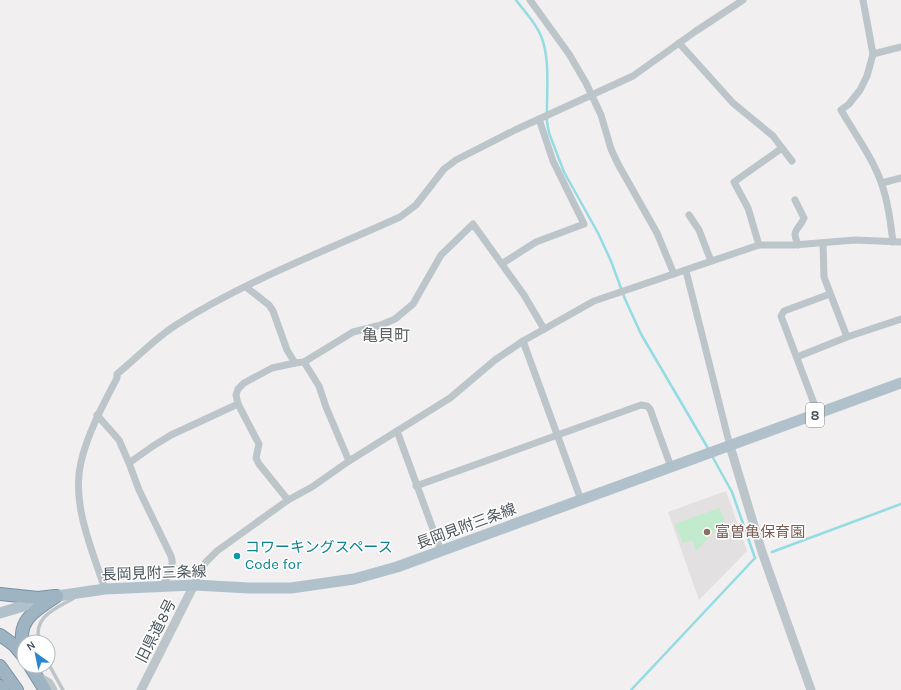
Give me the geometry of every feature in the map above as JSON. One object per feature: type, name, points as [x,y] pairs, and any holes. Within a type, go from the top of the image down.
[{"type":"highway","points":[[0,594],[38,598],[57,596]]},
{"type":"highway","points":[[21,634],[26,621],[34,612],[57,596]]},
{"type":"highway","points":[[0,635],[16,647]]},
{"type":"highway","points":[[0,666],[17,690]]},
{"type":"highway","points":[[35,674],[45,690]]},
{"type":"highway","points":[[0,686],[3,690]]},
{"type":"main road","name":"長岡見附三条線","points":[[0,613],[57,596],[106,589],[194,585],[273,588],[326,584],[354,579],[397,567],[901,383]]},
{"type":"street","points":[[530,0],[569,54],[586,83],[601,116],[611,149],[657,233],[674,274]]},
{"type":"street","points":[[106,589],[86,532],[80,505],[79,480],[80,463],[97,415],[117,378],[117,374],[162,335],[176,325],[219,300],[400,217],[416,205],[444,168],[456,160],[539,119],[633,76],[743,0]]},
{"type":"street","points":[[863,0],[872,54],[867,76],[860,90],[849,104],[841,110],[867,152],[882,183],[893,242]]},
{"type":"street","points":[[679,43],[733,103],[773,136],[792,162]]},
{"type":"street","points":[[872,54],[901,47]]},
{"type":"street","points":[[503,264],[536,242],[584,224],[553,160],[539,119]]},
{"type":"street","points":[[759,245],[748,208],[734,182],[782,148]]},
{"type":"street","points":[[882,183],[901,178]]},
{"type":"street","points":[[795,200],[804,218],[795,234],[798,245]]},
{"type":"street","points":[[689,215],[699,230],[711,261]]},
{"type":"street","points":[[288,500],[259,464],[256,458],[259,444],[238,404],[236,394],[238,389],[244,383],[272,368],[304,362],[354,332],[381,325],[395,319],[413,304],[441,255],[473,224],[524,295],[544,329]]},
{"type":"street","points":[[194,585],[200,571],[217,551],[288,500],[312,487],[349,461],[450,398],[495,360],[523,341],[594,301],[759,245],[798,245],[854,240],[901,242]]},
{"type":"street","points":[[823,243],[824,277],[847,337]]},
{"type":"street","points":[[686,271],[730,446],[765,558],[811,690]]},
{"type":"street","points":[[246,287],[269,305],[273,311],[287,350],[295,363]]},
{"type":"street","points":[[818,414],[781,316],[784,311],[830,294]]},
{"type":"street","points":[[797,357],[847,337],[901,319]]},
{"type":"street","points":[[523,341],[581,500]]},
{"type":"street","points":[[304,362],[319,386],[326,407],[349,461]]},
{"type":"street","points":[[129,463],[152,446],[171,435],[238,404]]},
{"type":"street","points":[[416,486],[641,405],[647,406],[650,409],[671,466]]},
{"type":"street","points":[[97,415],[119,440],[139,490],[173,562],[170,573],[163,586]]},
{"type":"street","points":[[397,431],[441,551]]},
{"type":"street","name":"旧県道8号","points":[[141,690],[194,585]]},
{"type":"street","points":[[37,674],[49,684],[53,690]]},
{"type":"lane","points":[[37,634],[38,627],[45,616],[86,591]]},
{"type":"lane","points":[[54,674],[63,690]]},
{"type":"shaded area","name":"富曽亀保育園","points":[[726,491],[747,551],[699,600],[668,512]]},
{"type":"green space","points":[[719,508],[725,520],[696,551],[692,540],[683,543],[675,524]]},
{"type":"waterway","points":[[516,0],[536,26],[544,45],[547,67],[547,122],[549,133],[564,172],[598,233],[641,334],[709,450]]},
{"type":"waterway","points":[[712,456],[732,492],[755,558]]},
{"type":"waterway","points":[[772,552],[901,504]]},
{"type":"waterway","points":[[631,690],[755,558]]},
{"type":"place","name":"富曽亀保育園","points":[[707,532]]},
{"type":"place","name":"コワーキングスペース Code for","points":[[237,556]]},
{"type":"district","name":"亀貝町","points":[[386,335]]}]
